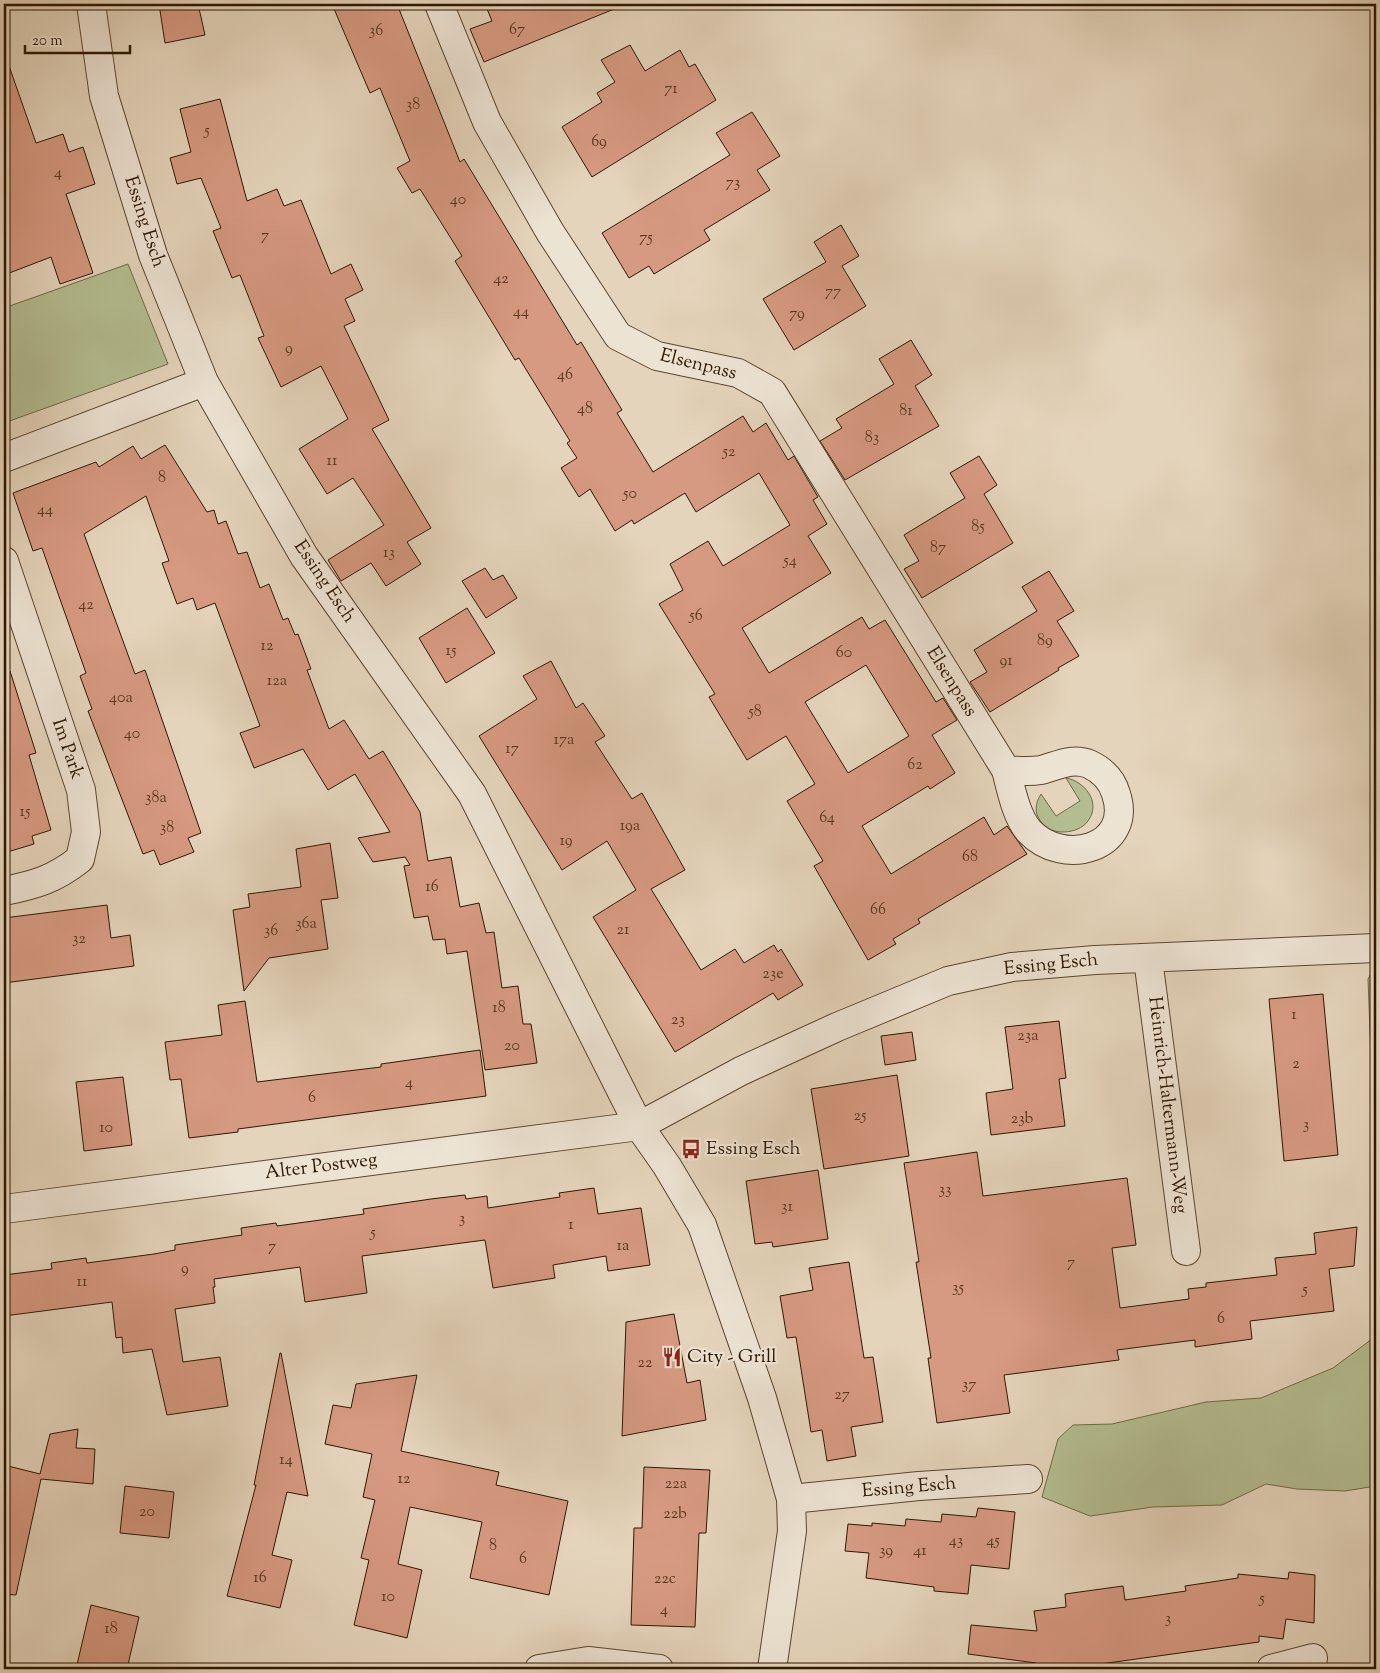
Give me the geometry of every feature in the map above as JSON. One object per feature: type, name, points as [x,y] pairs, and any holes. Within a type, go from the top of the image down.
[{"type":"street","name":"Essing Esch","points":[[91,4],[104,96],[153,256],[204,382],[304,556],[472,794],[639,1126],[667,1166],[702,1225],[762,1398],[791,1499],[792,1531],[772,1669]]},
{"type":"street","name":"Elsenpass","points":[[439,4],[488,122],[550,232],[618,336],[657,356],[738,373],[772,392],[1006,770]]},
{"type":"street","points":[[4,458],[204,382]]},
{"type":"street","name":"Im Park","points":[[4,561],[81,790],[86,832],[80,859],[62,873],[38,884],[4,892]]},
{"type":"street","name":"Essing Esch","points":[[639,1126],[742,1071],[837,1027],[948,981],[1012,967],[1095,960],[1376,948]]},
{"type":"street","name":"Heinrich-Haltermann-Weg","points":[[1148,958],[1186,1251]]},
{"type":"street","name":"Alter Postweg","points":[[4,1209],[639,1126]]},
{"type":"street","name":"Essing Esch","points":[[791,1499],[919,1486],[1028,1479]]},
{"type":"street","points":[[1271,1669],[1313,1658]]},
{"type":"street","points":[[539,1669],[588,1661],[659,1669]]},
{"type":"green space","points":[[128,264],[168,364],[4,423],[4,308]]},
{"type":"green space","points":[[1066,778],[1079,783],[1085,788],[1092,800],[1092,814],[1088,821],[1078,829],[1057,832],[1045,827],[1041,822],[1036,811],[1037,801],[1041,794],[1056,816],[1080,801]]},
{"type":"green space","points":[[1376,964],[1376,1125],[1373,1110],[1368,979]]},
{"type":"green space","points":[[1376,1336],[1376,1486],[1345,1491],[1297,1489],[1266,1484],[1222,1505],[1153,1507],[1090,1516],[1042,1497],[1058,1439],[1073,1425],[1112,1424],[1206,1402],[1261,1398],[1333,1368]]},
{"type":"green space","points":[[1376,1493],[1376,1669],[1375,1669],[1370,1583]]},
{"type":"building","points":[[159,4],[198,4],[205,35],[165,43]]},
{"type":"building","points":[[332,4],[397,4],[460,162],[464,159],[577,345],[581,342],[622,410],[617,413],[653,472],[743,416],[753,432],[766,423],[788,460],[794,456],[818,497],[813,500],[827,524],[808,536],[831,573],[742,628],[769,673],[862,617],[869,629],[885,620],[936,702],[943,698],[957,720],[932,735],[955,773],[930,789],[928,786],[862,826],[891,874],[984,817],[994,835],[1007,826],[1027,854],[918,919],[920,923],[893,939],[896,944],[868,960],[814,866],[823,861],[787,801],[815,784],[786,736],[747,760],[709,697],[715,694],[659,604],[683,590],[670,564],[708,541],[723,566],[790,525],[759,473],[696,512],[685,493],[634,524],[632,520],[615,531],[590,489],[579,497],[561,468],[577,458],[567,443],[570,441],[519,358],[515,360],[455,261],[462,256],[420,189],[412,193],[397,168],[410,161],[380,88],[370,93]],"holes":[[[866,665],[909,736],[848,773],[805,702]]]},
{"type":"building","points":[[485,4],[624,5],[484,62],[470,29],[492,21]]},
{"type":"building","points":[[630,45],[645,71],[680,50],[689,67],[695,64],[716,100],[592,177],[562,127],[602,102],[597,93],[615,82],[601,60]]},
{"type":"building","points":[[4,63],[8,63],[36,143],[63,134],[69,152],[83,147],[95,184],[66,194],[93,273],[60,284],[51,257],[4,275]]},
{"type":"building","points":[[220,99],[247,201],[277,189],[284,206],[301,200],[331,274],[351,264],[363,290],[345,299],[355,321],[344,326],[389,420],[372,429],[431,528],[407,542],[421,564],[386,586],[371,563],[341,581],[328,560],[384,525],[353,478],[327,494],[299,449],[348,419],[321,366],[281,387],[258,338],[264,336],[240,275],[232,278],[213,231],[221,228],[201,178],[177,184],[170,158],[191,152],[180,109]]},
{"type":"building","points":[[752,112],[780,156],[757,170],[770,190],[704,230],[710,240],[654,274],[649,266],[629,278],[602,233],[730,155],[716,133]]},
{"type":"building","points":[[841,225],[859,256],[842,266],[866,306],[794,350],[763,299],[826,262],[814,242]]},
{"type":"building","points":[[911,340],[932,375],[915,386],[939,426],[845,480],[820,441],[842,428],[836,419],[894,384],[879,359]]},
{"type":"building","points":[[165,445],[207,512],[214,510],[218,524],[226,521],[238,554],[247,552],[260,588],[269,584],[283,620],[288,618],[295,635],[298,634],[311,669],[307,670],[329,729],[344,720],[369,759],[383,751],[420,812],[428,861],[451,857],[460,907],[479,903],[486,933],[494,932],[502,988],[518,986],[523,1024],[531,1024],[537,1063],[485,1070],[467,951],[447,954],[445,939],[433,940],[428,916],[414,918],[404,866],[410,865],[405,857],[373,862],[358,838],[390,832],[355,774],[328,790],[303,749],[254,768],[240,733],[260,726],[215,603],[197,610],[193,598],[177,604],[162,563],[169,561],[146,496],[84,534],[135,674],[145,670],[201,833],[188,838],[194,852],[160,865],[154,850],[143,854],[88,711],[92,709],[80,676],[86,673],[42,548],[33,551],[13,493],[96,462],[99,467],[133,446],[141,459]]},
{"type":"building","points":[[979,456],[997,485],[984,494],[1013,543],[922,598],[904,569],[919,561],[904,535],[965,498],[950,473]]},
{"type":"building","points":[[485,568],[493,580],[503,575],[517,598],[486,618],[462,581]]},
{"type":"building","points":[[1049,571],[1074,611],[1057,621],[1079,656],[990,712],[970,682],[987,672],[974,650],[1037,611],[1022,587]]},
{"type":"building","points":[[467,608],[495,653],[446,683],[419,638]]},
{"type":"building","points":[[551,661],[576,708],[583,703],[605,736],[595,742],[632,799],[642,793],[685,870],[651,889],[701,970],[735,949],[744,963],[774,945],[778,952],[781,949],[803,985],[778,1000],[773,993],[675,1052],[593,917],[636,890],[607,841],[562,870],[479,736],[537,699],[523,676]]},
{"type":"building","points":[[10,671],[36,753],[29,755],[51,830],[32,836],[34,844],[4,853],[4,672]]},
{"type":"building","points":[[330,843],[338,898],[321,900],[328,949],[269,958],[244,991],[233,910],[250,907],[248,894],[301,887],[296,849]]},
{"type":"building","points":[[107,905],[111,938],[130,935],[134,966],[4,983],[4,918]]},
{"type":"building","points":[[1323,994],[1338,1155],[1284,1161],[1269,999]]},
{"type":"building","points":[[245,1001],[257,1082],[381,1067],[381,1064],[480,1050],[486,1096],[238,1129],[238,1132],[189,1138],[181,1079],[170,1080],[165,1042],[222,1035],[218,1005]]},
{"type":"building","points":[[1059,1021],[1066,1078],[1059,1079],[1065,1126],[991,1135],[986,1093],[1013,1089],[1005,1027]]},
{"type":"building","points":[[912,1032],[916,1060],[885,1065],[881,1036]]},
{"type":"building","points":[[897,1075],[909,1156],[824,1169],[811,1089]]},
{"type":"building","points":[[123,1077],[132,1145],[84,1151],[76,1082]]},
{"type":"building","points":[[977,1152],[983,1196],[1127,1178],[1136,1245],[1112,1248],[1120,1308],[1189,1299],[1188,1289],[1206,1287],[1206,1283],[1277,1275],[1275,1258],[1316,1254],[1314,1233],[1357,1227],[1354,1266],[1329,1269],[1334,1311],[1250,1321],[1252,1339],[1195,1347],[1195,1340],[1117,1350],[1119,1360],[1004,1375],[1010,1413],[937,1423],[928,1358],[931,1358],[916,1262],[919,1262],[904,1163]]},
{"type":"building","points":[[818,1170],[828,1239],[773,1247],[772,1242],[755,1244],[746,1181]]},
{"type":"building","points":[[594,1188],[598,1214],[641,1208],[650,1265],[608,1271],[606,1256],[553,1265],[555,1278],[493,1288],[485,1240],[362,1256],[367,1293],[305,1302],[300,1267],[214,1279],[215,1303],[175,1309],[183,1362],[220,1357],[228,1406],[167,1415],[152,1349],[123,1353],[122,1337],[116,1338],[112,1302],[4,1316],[4,1275],[52,1269],[51,1263],[86,1258],[87,1263],[154,1254],[175,1250],[175,1245],[242,1235],[241,1228],[276,1223],[277,1226],[364,1214],[363,1209],[431,1199],[465,1195],[466,1199],[487,1196],[488,1208],[560,1197],[559,1193]]},
{"type":"building","points":[[849,1262],[864,1358],[873,1357],[883,1422],[851,1427],[856,1456],[827,1461],[822,1430],[811,1432],[796,1337],[787,1338],[780,1296],[813,1290],[809,1268]]},
{"type":"building","points":[[674,1314],[687,1383],[700,1380],[706,1420],[622,1436],[626,1322]]},
{"type":"building","points":[[280,1353],[308,1496],[287,1492],[272,1555],[292,1560],[280,1608],[227,1596],[256,1485],[254,1485]]},
{"type":"building","points":[[417,1375],[401,1451],[499,1472],[496,1485],[568,1501],[549,1595],[470,1578],[482,1522],[410,1507],[398,1564],[422,1570],[407,1638],[354,1625],[369,1560],[361,1558],[375,1500],[363,1497],[372,1454],[325,1444],[333,1405],[351,1408],[356,1384]]},
{"type":"building","points":[[78,1429],[76,1448],[95,1449],[93,1484],[41,1479],[16,1595],[4,1594],[4,1465],[40,1474],[50,1434]]},
{"type":"building","points":[[644,1467],[710,1470],[706,1533],[699,1533],[695,1627],[631,1625],[634,1528],[642,1528]]},
{"type":"building","points":[[125,1486],[174,1492],[169,1538],[120,1533]]},
{"type":"building","points":[[978,1508],[1015,1512],[1009,1569],[971,1565],[968,1594],[934,1591],[934,1587],[866,1578],[869,1553],[845,1551],[848,1524],[872,1526],[872,1523],[905,1526],[906,1519],[941,1522],[942,1514],[976,1517]]},
{"type":"building","points":[[1289,1572],[1315,1575],[1314,1623],[1286,1619],[1283,1639],[1259,1636],[1259,1642],[1086,1666],[1086,1669],[1037,1669],[1036,1663],[968,1654],[971,1625],[1037,1631],[1034,1611],[1066,1607],[1065,1594],[1123,1586],[1125,1600],[1186,1591],[1185,1586],[1238,1578],[1238,1574],[1288,1579]]},
{"type":"building","points":[[91,1605],[139,1617],[127,1669],[76,1669]]},
{"type":"place","name":"Essing Esch","points":[[691,1149]]},
{"type":"place","name":"City - Grill","points":[[672,1357]]}]
